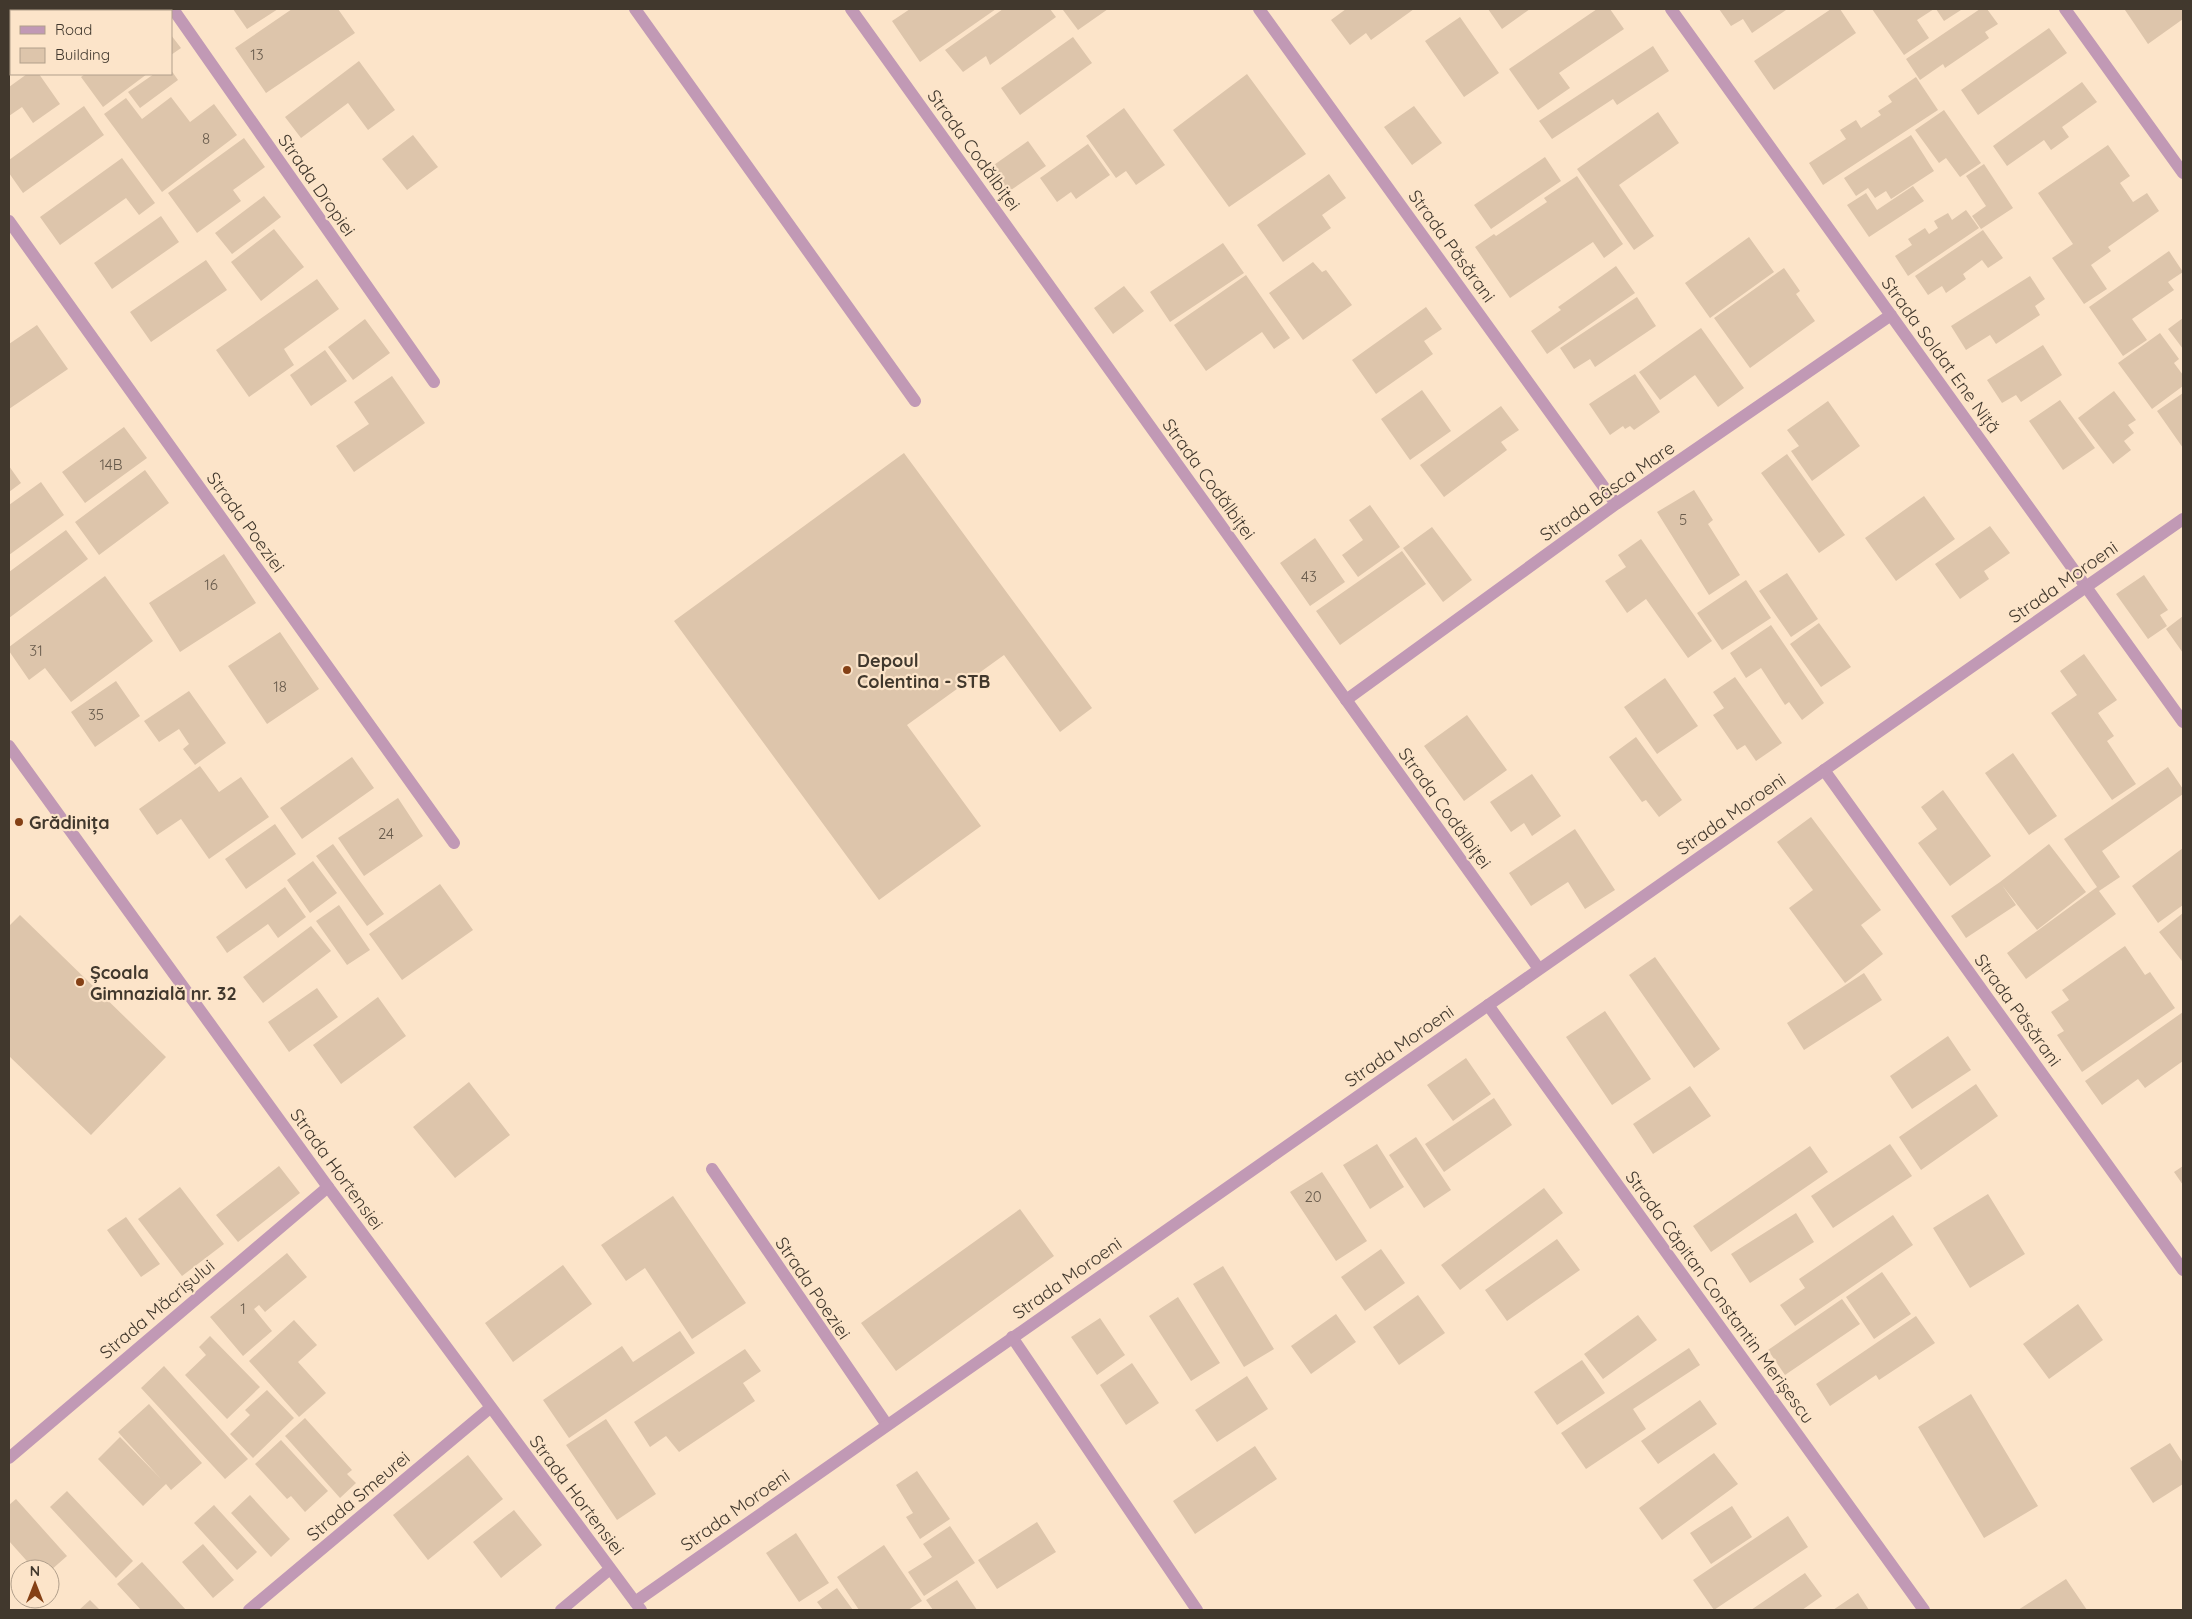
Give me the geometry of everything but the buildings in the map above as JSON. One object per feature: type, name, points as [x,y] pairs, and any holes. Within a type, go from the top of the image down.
[{"type":"street","name":"Strada Dropiei","points":[[173,9],[434,382]]},
{"type":"street","points":[[635,9],[914,401]]},
{"type":"street","name":"Strada Codălbiței","points":[[851,9],[1539,969]]},
{"type":"street","name":"Strada Păsărani","points":[[1259,9],[1616,504]]},
{"type":"street","name":"Strada Soldat Ene Niță","points":[[1671,9],[2183,722]]},
{"type":"street","points":[[2066,9],[2183,173]]},
{"type":"street","name":"Strada Poeziei","points":[[9,221],[454,843]]},
{"type":"street","name":"Strada Bâsca Mare","points":[[1346,700],[1616,504],[1891,315]]},
{"type":"street","name":"Strada Moroeni","points":[[638,1606],[1012,1337],[2183,519]]},
{"type":"street","name":"Strada Hortensiei","points":[[9,746],[328,1187],[638,1606]]},
{"type":"street","name":"Strada Păsărani","points":[[1824,770],[2183,1270]]},
{"type":"street","name":"Strada Căpitan Constantin Merișescu","points":[[1488,1005],[1924,1610]]},
{"type":"street","name":"Strada Poeziei","points":[[712,1169],[888,1425]]},
{"type":"street","name":"Strada Măcrișului","points":[[9,1458],[328,1187]]},
{"type":"street","points":[[1012,1337],[1197,1610]]},
{"type":"street","name":"Strada Smeurei","points":[[249,1610],[490,1408]]},
{"type":"street","points":[[562,1610],[610,1569]]},
{"type":"place","name":"Depoul Colentina - STB","points":[[847,670]]},
{"type":"place","name":"Grădinița","points":[[19,822]]},
{"type":"place","name":"Școala Gimnazială nr. 32","points":[[80,982]]}]
